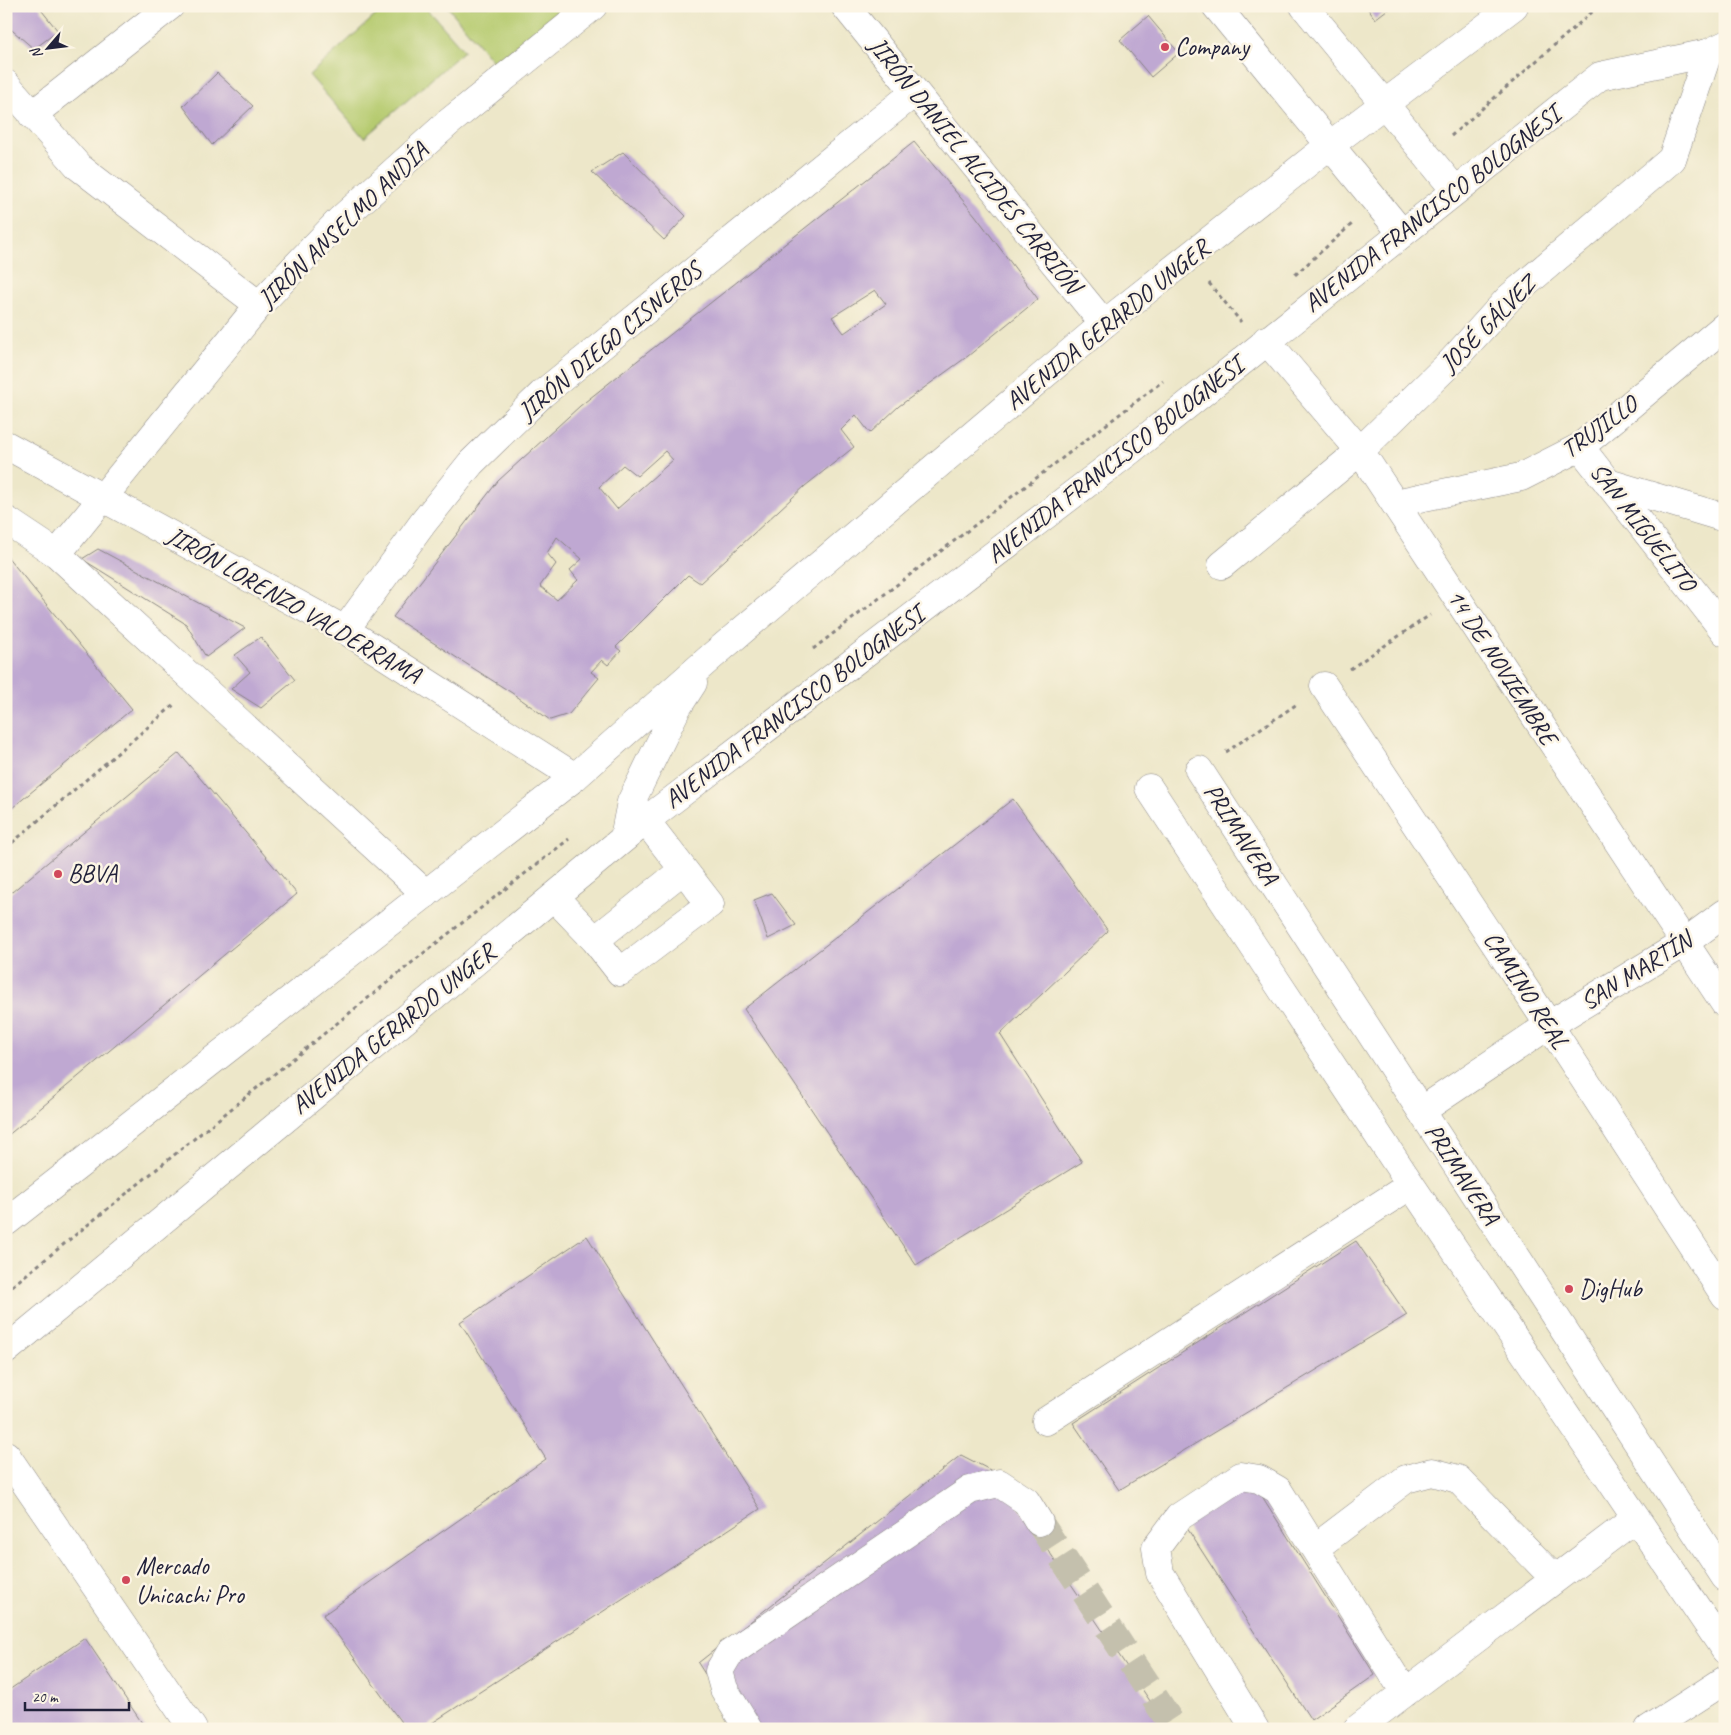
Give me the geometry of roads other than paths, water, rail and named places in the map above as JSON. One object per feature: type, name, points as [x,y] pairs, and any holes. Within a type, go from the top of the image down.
[{"type":"street","points":[[32,115],[170,6]]},
{"type":"street","name":"JIRÓN ANSELMO ANDÍA","points":[[57,554],[259,306],[340,220],[426,142],[592,6]]},
{"type":"street","name":"JIRÓN DANIEL ALCIDES CARRIÓN","points":[[846,6],[1104,324]]},
{"type":"street","points":[[1216,6],[1401,232]]},
{"type":"street","points":[[1304,6],[1454,190]]},
{"type":"street","name":"AVENIDA GERARDO UNGER","points":[[6,1222],[576,777],[711,657],[1104,324],[1330,145],[1514,6]]},
{"type":"street","name":"JOSÉ GÁLVEZ","points":[[1600,76],[1716,49]]},
{"type":"street","name":"JOSÉ GÁLVEZ","points":[[1222,565],[1360,451],[1452,361],[1509,298],[1672,159],[1716,49]]},
{"type":"street","name":"AVENIDA FRANCISCO BOLOGNESI","points":[[624,838],[638,811],[1128,452],[1401,232],[1600,76]]},
{"type":"street","points":[[6,84],[79,167],[259,306]]},
{"type":"street","name":"JIRÓN DIEGO CISNEROS","points":[[345,630],[423,524],[471,463],[542,394],[915,92]]},
{"type":"street","name":"TRUJILLO","points":[[1396,503],[1520,477],[1580,446],[1725,326]]},
{"type":"street","name":"14 DE NOVIEMBRE","points":[[1263,343],[1360,451],[1725,1004]]},
{"type":"street","name":"JIRÓN LORENZO VALDERRAMA","points":[[6,445],[345,630],[576,777]]},
{"type":"street","name":"SAN MIGUELITO","points":[[1580,446],[1725,632]]},
{"type":"street","points":[[1608,483],[1725,518]]},
{"type":"street","points":[[6,520],[57,554],[426,894]]},
{"type":"street","name":"AVENIDA GERARDO UNGER","points":[[638,811],[677,708],[711,657]]},
{"type":"street","name":"CAMINO REAL","points":[[1324,686],[1549,1025],[1725,1296]]},
{"type":"street","name":"PRIMAVERA","points":[[1199,770],[1725,1577]]},
{"type":"street","points":[[1149,788],[1411,1185],[1725,1650]]},
{"type":"street","points":[[554,897],[595,940],[620,972],[710,904],[638,811]]},
{"type":"street","name":"AVENIDA GERARDO UNGER","points":[[6,1350],[624,838]]},
{"type":"street","points":[[595,940],[683,870]]},
{"type":"street","name":"SAN MARTÍN","points":[[1421,1111],[1549,1025],[1684,943],[1725,913]]},
{"type":"street","points":[[1046,1421],[1411,1185]]},
{"type":"street","points":[[6,1455],[193,1729]]},
{"type":"street","points":[[1315,1548],[1406,1479],[1432,1472],[1458,1479],[1555,1579]]},
{"type":"street","points":[[1255,1729],[1160,1574],[1156,1548],[1179,1517],[1241,1476],[1259,1479],[1278,1490],[1405,1692]]},
{"type":"street","points":[[748,1729],[724,1690],[720,1671],[729,1654],[970,1490],[998,1483],[1026,1501],[1039,1522]]},
{"type":"street","points":[[1357,1729],[1636,1518]]},
{"type":"street","points":[[1649,1729],[1725,1680]]},
{"type":"tunnel","points":[[1039,1522],[1175,1729]]},
{"type":"place","name":"Company","points":[[1165,47]]},
{"type":"place","name":"BBVA","points":[[58,874]]},
{"type":"place","name":"DigHub","points":[[1569,1289]]},
{"type":"place","name":"Mercado Unicachi Pro","points":[[126,1580]]}]
